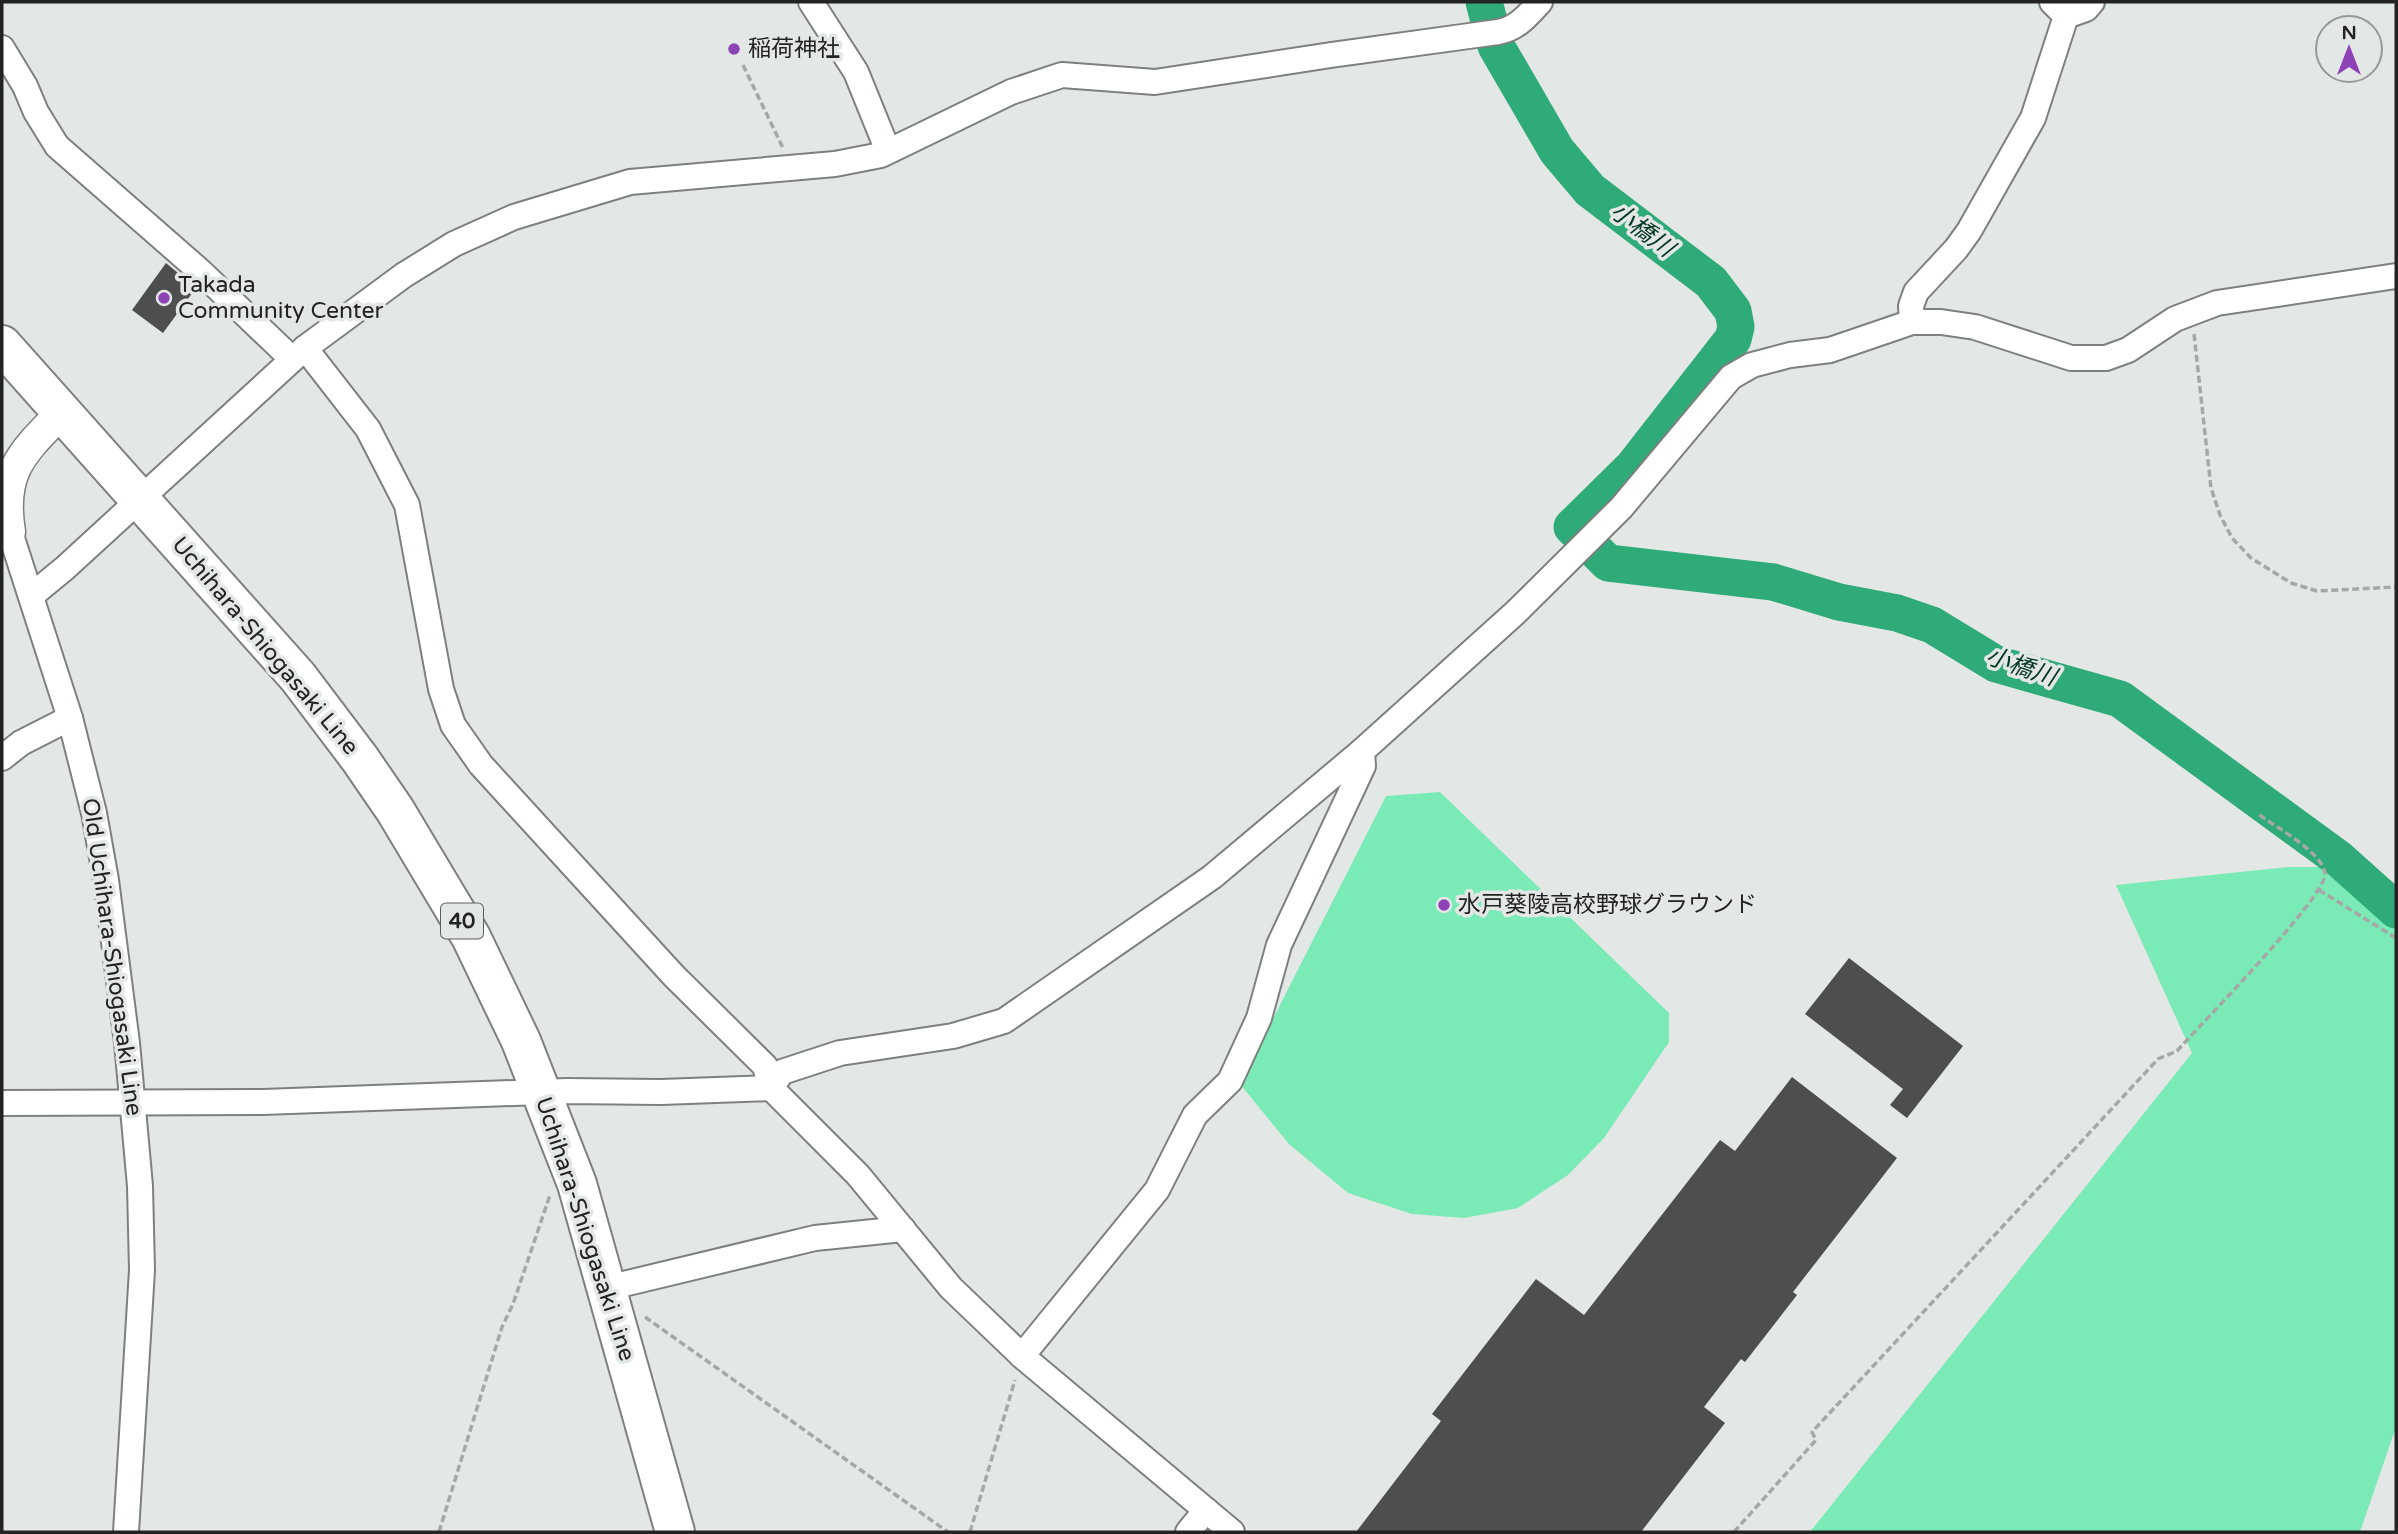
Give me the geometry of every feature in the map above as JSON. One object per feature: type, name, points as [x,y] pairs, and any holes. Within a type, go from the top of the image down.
[{"type":"main road","name":"Uchihara-Shiogasaki Line","points":[[2,345],[298,677],[395,810],[471,937],[543,1092],[577,1184],[675,1532]]},
{"type":"street","points":[[811,2],[856,72],[888,151]]},
{"type":"street","points":[[31,596],[65,568],[298,353],[404,275],[454,244],[514,217],[630,182],[855,161],[888,151],[1011,92],[1062,75],[1155,82],[1506,31],[1523,21],[1540,2]]},
{"type":"street","points":[[1912,322],[1910,306],[1916,292],[1969,231],[2033,118],[2059,9],[2086,9],[2092,2]]},
{"type":"street","points":[[2,48],[57,146],[298,353],[368,429],[407,505],[441,689],[453,725],[481,765],[674,976],[765,1066],[771,1088],[858,1175],[951,1288],[1022,1356],[1232,1532]]},
{"type":"street","points":[[771,1088],[782,1072],[840,1053],[953,1036],[1004,1021],[1213,877],[1362,751],[1515,613],[1621,508],[1731,377],[1752,365],[1790,355],[1830,350],[1912,322],[1941,322],[1975,327],[2071,358],[2106,358],[2127,350],[2175,318],[2217,303],[2396,276]]},
{"type":"street","name":"Old Uchihara-Shiogasaki Line","points":[[62,412],[27,449],[12,471],[6,494],[6,514],[70,718],[94,813],[134,1104],[142,1270],[126,1532]]},
{"type":"street","points":[[2,758],[21,743],[70,718]]},
{"type":"street","points":[[1022,1356],[1157,1190],[1195,1115],[1230,1081],[1259,1018],[1279,944],[1363,766],[1362,751]]},
{"type":"street","points":[[2,1103],[277,1102],[543,1092],[771,1088]]},
{"type":"street","points":[[612,1304],[815,1238],[903,1229]]},
{"type":"street","points":[[1188,1532],[1206,1510]]},
{"type":"path","points":[[743,65],[792,167]]},
{"type":"path","points":[[2192,311],[2211,488],[2220,515],[2232,538],[2251,558],[2291,583],[2317,591],[2396,587]]},
{"type":"path","points":[[1734,1532],[1816,1440],[1812,1432],[2158,1059],[2177,1051],[2293,923],[2319,890],[2325,873],[2320,860],[2258,814]]},
{"type":"path","points":[[2319,890],[2396,938]]},
{"type":"path","points":[[439,1532],[502,1327],[513,1304],[550,1195],[577,1184]]},
{"type":"path","points":[[612,1304],[643,1315],[948,1532]]},
{"type":"path","points":[[970,1532],[1022,1356]]},
{"type":"green space","name":"水戸葵陵高校野球グラウンド","points":[[1440,792],[1669,1013],[1669,1042],[1604,1138],[1568,1175],[1518,1208],[1464,1218],[1412,1214],[1348,1193],[1289,1144],[1240,1084],[1386,796]]},
{"type":"green space","points":[[2289,867],[2321,867],[2396,908],[2396,1427],[2360,1532],[1810,1532],[2192,1053],[2116,885]]},
{"type":"building","name":"Takada Community Center","points":[[166,263],[196,288],[163,333],[132,310]]},
{"type":"building","points":[[1849,958],[1963,1046],[1907,1118],[1890,1105],[1903,1089],[1805,1014]]},
{"type":"building","points":[[1792,1077],[1897,1158],[1793,1292],[1797,1295],[1745,1362],[1741,1359],[1704,1407],[1725,1423],[1641,1532],[1356,1532],[1441,1421],[1432,1414],[1536,1279],[1584,1315],[1720,1140],[1735,1151]]},
{"type":"waterway","name":"小橋川","points":[[1484,2],[1489,21]]},
{"type":"waterway","name":"小橋川","points":[[1496,46],[1557,151],[1590,190],[1711,282],[1733,311],[1736,327],[1733,339],[1633,467],[1572,527],[1576,531]]},
{"type":"waterway","name":"小橋川","points":[[1592,547],[1608,563],[1773,582],[1839,602],[1897,613],[1932,625],[1996,664],[2120,699],[2339,859],[2396,910]]},
{"type":"place","name":"稲荷神社","points":[[734,49]]},
{"type":"place","name":"Takada Community Center","points":[[164,298]]},
{"type":"place","name":"水戸葵陵高校野球グラウンド","points":[[1444,905]]}]
